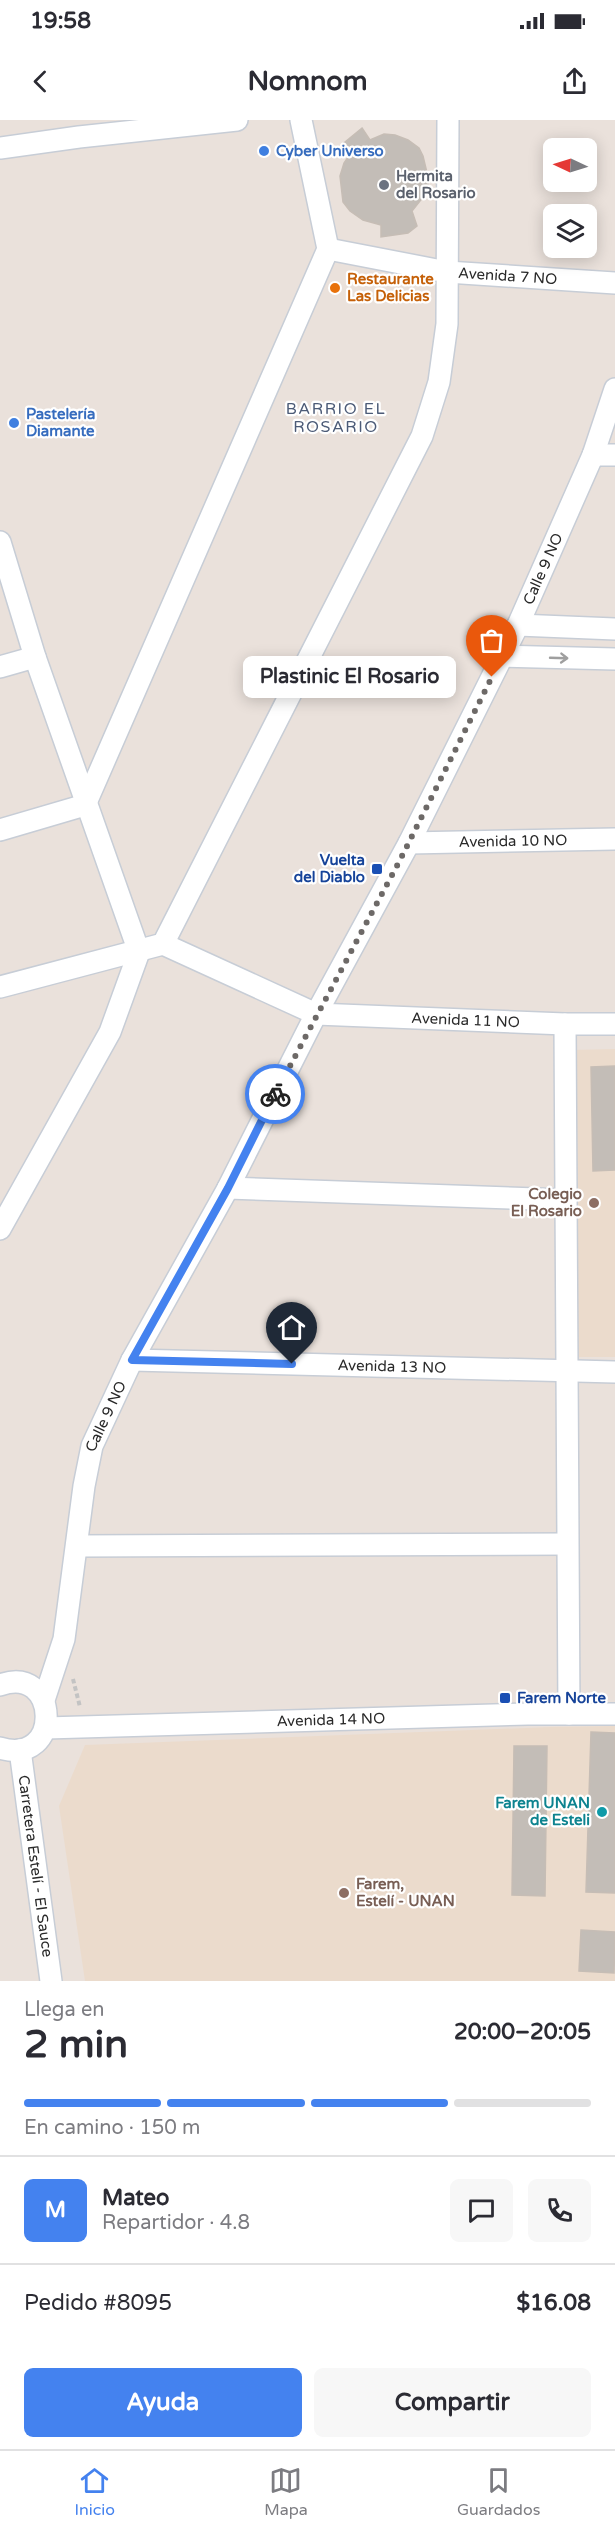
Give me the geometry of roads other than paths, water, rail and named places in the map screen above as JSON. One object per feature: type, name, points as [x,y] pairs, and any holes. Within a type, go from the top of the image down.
[{"type":"street","points":[[0,148],[237,120]]},
{"type":"street","points":[[85,805],[328,249],[301,120]]},
{"type":"street","points":[[163,944],[422,436],[439,382],[447,324],[447,120]]},
{"type":"street","name":"Avenida 7 NO","points":[[328,249],[447,272],[615,283]]},
{"type":"street","name":"Calle 9 NO","points":[[44,1700],[64,1639],[84,1486],[92,1446],[132,1360],[228,1188],[316,1014],[409,843],[518,625],[593,455],[615,389]]},
{"type":"street","points":[[593,455],[615,455]]},
{"type":"street","points":[[0,542],[35,657],[85,805],[139,952],[110,1032],[0,1229]]},
{"type":"street","points":[[518,625],[615,629]]},
{"type":"street","points":[[502,656],[615,659]]},
{"type":"street","points":[[0,667],[35,657]]},
{"type":"street","points":[[0,830],[85,805]]},
{"type":"street","name":"Avenida 10 NO","points":[[409,843],[615,838]]},
{"type":"street","points":[[0,987],[163,944],[316,1014]]},
{"type":"street","name":"Avenida 11 NO","points":[[316,1014],[615,1024]]},
{"type":"street","points":[[565,1024],[569,1714]]},
{"type":"street","points":[[228,1188],[566,1200]]},
{"type":"street","name":"Avenida 13 NO","points":[[132,1360],[615,1372]]},
{"type":"street","points":[[77,1546],[567,1544]]},
{"type":"street","points":[[0,1685],[24,1683],[39,1693],[44,1700],[48,1714],[45,1728],[36,1742],[10,1749]]},
{"type":"street","name":"Avenida 14 NO","points":[[45,1728],[615,1714]]},
{"type":"street","name":"Carretera Estelí - El Sauce","points":[[10,1749],[51,1981]]},
{"type":"place","name":"Cyber Universo","points":[[264,151]]},
{"type":"place","name":"Hermita del Rosario","points":[[384,185]]},
{"type":"place","name":"Restaurante Las Delicias","points":[[335,288]]},
{"type":"place","name":"Pastelería Diamante","points":[[14,423]]},
{"type":"place","name":"Plastinic El Rosario","points":[[492,677]]},
{"type":"place","name":"Vuelta del Diablo","points":[[377,869]]},
{"type":"place","name":"Colegio El Rosario","points":[[594,1203]]},
{"type":"place","name":"Farem Norte","points":[[505,1698]]},
{"type":"place","name":"Farem UNAN de Esteli","points":[[602,1812]]},
{"type":"place","name":"Farem, Estelí - UNAN","points":[[344,1893]]},
{"type":"district","name":"BARRIO EL ROSARIO","points":[[336,418]]}]
